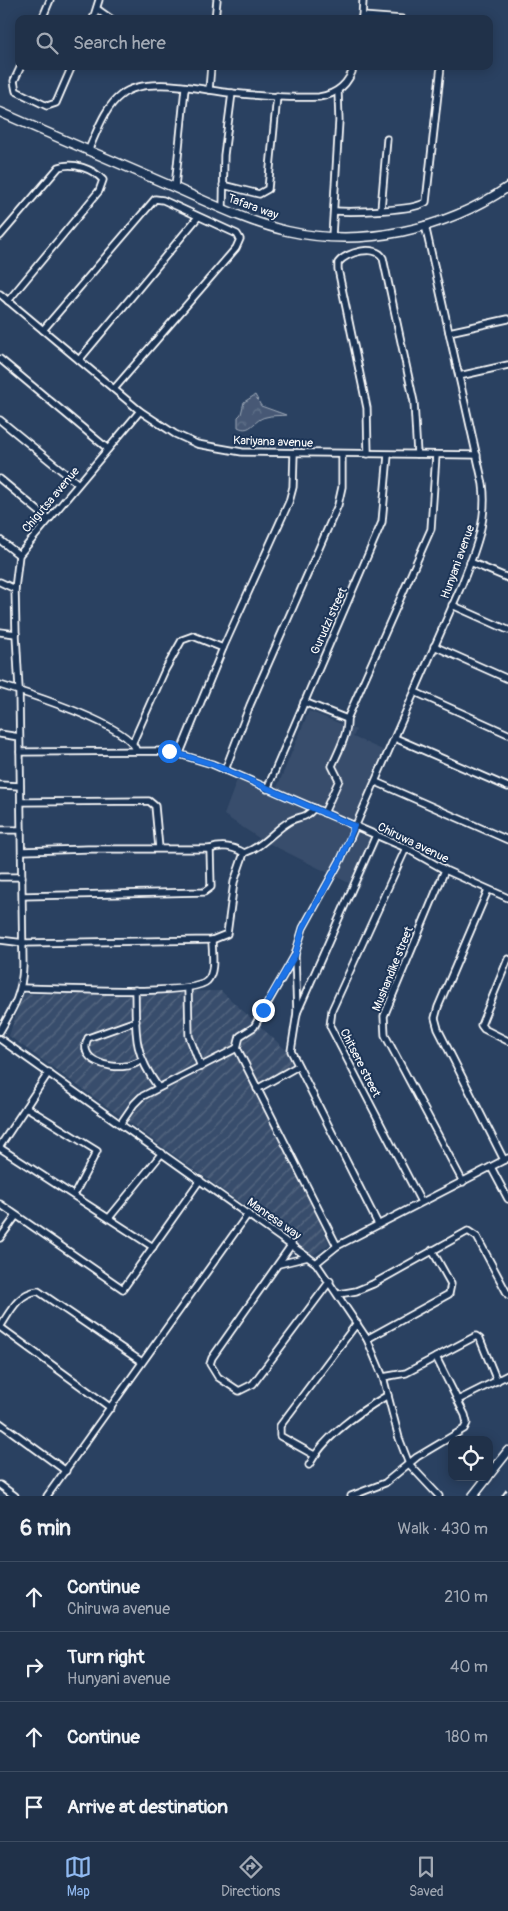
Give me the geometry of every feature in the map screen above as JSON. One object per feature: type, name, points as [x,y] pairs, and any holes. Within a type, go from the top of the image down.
[{"type":"street","points":[[44,15],[50,0]]},
{"type":"street","points":[[95,15],[99,0]]},
{"type":"street","points":[[215,15],[217,0]]},
{"type":"street","points":[[362,15],[364,0]]},
{"type":"street","points":[[97,9],[105,15]]},
{"type":"street","points":[[19,70],[14,81],[16,91],[47,106],[56,103],[70,70]]},
{"type":"street","points":[[209,90],[211,70]]},
{"type":"street","points":[[88,150],[107,110],[121,94],[147,85],[232,93],[319,97],[338,91],[348,82],[352,70]]},
{"type":"street","points":[[334,211],[357,212],[416,206],[427,201],[441,70]]},
{"type":"street","points":[[175,188],[185,88]]},
{"type":"street","points":[[332,236],[339,121],[338,91]]},
{"type":"street","points":[[223,209],[223,185],[232,93]]},
{"type":"street","points":[[223,185],[259,194],[269,188],[277,96]]},
{"type":"street","name":"Tafara way","points":[[0,112],[223,209],[288,231],[332,236],[369,237],[425,225],[472,208],[508,187]]},
{"type":"street","points":[[381,209],[387,139]]},
{"type":"street","points":[[0,236],[59,167],[74,165],[99,176],[103,183],[90,203],[8,301]]},
{"type":"street","points":[[43,330],[153,200],[163,200],[233,231],[240,239],[223,264],[114,390]]},
{"type":"street","points":[[79,360],[198,217]]},
{"type":"street","name":"Hunyani avenue","points":[[295,955],[303,928],[341,859],[415,692],[478,542],[484,515],[485,495],[477,455],[425,225]]},
{"type":"street","points":[[368,454],[368,408],[338,273],[338,263],[344,256],[373,250],[379,252],[383,258],[414,402],[418,454]]},
{"type":"street","name":"Kariyana avenue","points":[[0,294],[140,411],[175,434],[197,444],[242,452],[477,455]]},
{"type":"street","points":[[449,332],[508,319]]},
{"type":"street","points":[[0,359],[108,449]]},
{"type":"street","points":[[459,376],[507,365],[508,372]]},
{"type":"street","name":"Chigutsa avenue","points":[[19,555],[47,518],[140,411]]},
{"type":"street","points":[[0,420],[77,483]]},
{"type":"street","points":[[180,753],[289,502],[294,487],[294,453]]},
{"type":"street","points":[[225,770],[250,705],[338,506],[342,487],[342,454]]},
{"type":"street","name":"Gurudzi street","points":[[266,789],[382,522],[388,455]]},
{"type":"street","points":[[324,813],[339,780],[332,766],[344,738],[347,719],[431,529],[436,455]]},
{"type":"street","points":[[0,479],[47,518]]},
{"type":"street","points":[[0,540],[19,555],[15,589],[24,896],[22,988],[0,1031]]},
{"type":"street","points":[[470,562],[508,578]]},
{"type":"street","points":[[0,582],[15,589]]},
{"type":"street","points":[[452,605],[508,630]]},
{"type":"street","points":[[0,632],[16,634]]},
{"type":"street","points":[[133,742],[174,650],[182,640],[193,636],[224,648]]},
{"type":"street","points":[[434,646],[508,679]]},
{"type":"street","points":[[0,684],[19,689],[83,714],[126,736],[133,742],[136,750]]},
{"type":"street","points":[[415,692],[508,734]]},
{"type":"street","points":[[304,702],[347,719]]},
{"type":"street","points":[[0,734],[19,737]]},
{"type":"street","points":[[394,738],[508,787]]},
{"type":"street","name":"Chiruwa avenue","points":[[20,752],[136,750],[180,753],[225,770],[406,848],[446,870],[508,898]]},
{"type":"street","points":[[376,782],[508,840]]},
{"type":"street","points":[[0,784],[20,786]]},
{"type":"street","points":[[21,802],[150,802],[155,806],[159,848]]},
{"type":"street","points":[[0,940],[24,943],[212,940],[227,934],[234,882],[244,853],[265,841],[288,822],[308,816],[314,808]]},
{"type":"street","points":[[0,830],[21,830]]},
{"type":"street","points":[[376,835],[297,1013],[291,1051],[378,1224]]},
{"type":"street","points":[[22,852],[159,848],[210,849],[220,846],[232,847],[244,853]]},
{"type":"street","name":"Chitsere street","points":[[406,848],[332,1010],[330,1026],[421,1202]]},
{"type":"street","points":[[24,896],[204,892],[211,887],[210,849]]},
{"type":"street","name":"Mushandike street","points":[[446,870],[396,986],[384,1016],[383,1026],[463,1182]]},
{"type":"street","points":[[0,877],[22,876]]},
{"type":"street","points":[[316,1263],[337,1246],[506,1159],[438,1029],[435,1018],[488,890]]},
{"type":"street","points":[[22,988],[188,989],[201,985],[210,977],[212,940]]},
{"type":"street","points":[[295,955],[294,988],[297,1013]]},
{"type":"street","points":[[295,955],[254,1027],[240,1036],[237,1048],[337,1246]]},
{"type":"street","points":[[508,959],[481,1025],[484,1029],[508,1041]]},
{"type":"street","points":[[188,989],[189,1036],[201,1067]]},
{"type":"street","points":[[135,990],[136,1042],[141,1061],[158,1087]]},
{"type":"street","points":[[136,1021],[88,1038],[85,1044],[85,1052],[91,1059],[113,1067],[127,1066],[141,1061]]},
{"type":"street","name":"Manresa way","points":[[0,1039],[292,1244],[316,1263],[339,1294],[367,1339],[383,1377],[408,1464],[439,1496]]},
{"type":"street","points":[[121,1123],[137,1100],[158,1087],[237,1048]]},
{"type":"street","points":[[257,1088],[298,1066]]},
{"type":"street","points":[[49,1072],[0,1147],[152,1247]]},
{"type":"street","points":[[26,1107],[96,1151],[74,1195]]},
{"type":"street","points":[[109,1218],[162,1152]]},
{"type":"street","points":[[491,1167],[508,1199]]},
{"type":"street","points":[[0,1204],[123,1289],[200,1180]]},
{"type":"street","points":[[47,1496],[248,1214]]},
{"type":"street","points":[[0,1238],[16,1216]]},
{"type":"street","points":[[339,1294],[366,1288],[463,1233],[472,1232],[477,1237],[508,1294]]},
{"type":"street","points":[[292,1244],[212,1358],[210,1364],[213,1371],[224,1382],[239,1391],[253,1384],[330,1281]]},
{"type":"street","points":[[367,1339],[449,1294],[451,1284],[432,1250]]},
{"type":"street","points":[[279,1264],[308,1257]]},
{"type":"street","points":[[111,1408],[0,1327],[22,1296],[29,1292],[38,1291],[142,1362]]},
{"type":"street","points":[[314,1455],[280,1436],[280,1426],[357,1323]]},
{"type":"street","points":[[383,1377],[406,1373],[476,1336],[480,1339],[497,1381]]},
{"type":"street","points":[[351,1496],[385,1483],[408,1464],[464,1429],[467,1422],[465,1415],[436,1357]]},
{"type":"street","points":[[458,1400],[508,1375]]},
{"type":"street","points":[[309,1465],[314,1455],[347,1423],[388,1395]]},
{"type":"street","points":[[0,1423],[66,1471]]},
{"type":"street","points":[[493,1470],[508,1451]]},
{"type":"street","points":[[474,1496],[484,1481]]},
{"type":"street","points":[[0,1485],[15,1496]]},
{"type":"shaded area","points":[[309,711],[356,730],[353,737],[387,752],[351,830],[379,842],[359,888],[262,840],[224,815],[237,780],[274,795]]},
{"type":"shaded area","points":[[221,991],[287,1051],[295,1066],[260,1085],[329,1244],[313,1255],[9,1036],[23,994]]},
{"type":"green space","points":[[255,395],[261,406],[286,415],[262,418],[246,429],[238,427],[238,417],[241,414],[244,402]]},
{"type":"railway","points":[[502,1496],[508,1488]]},
{"type":"route","points":[[169,751],[212,764],[354,826],[341,859],[303,928],[295,955],[263,1010]]}]
